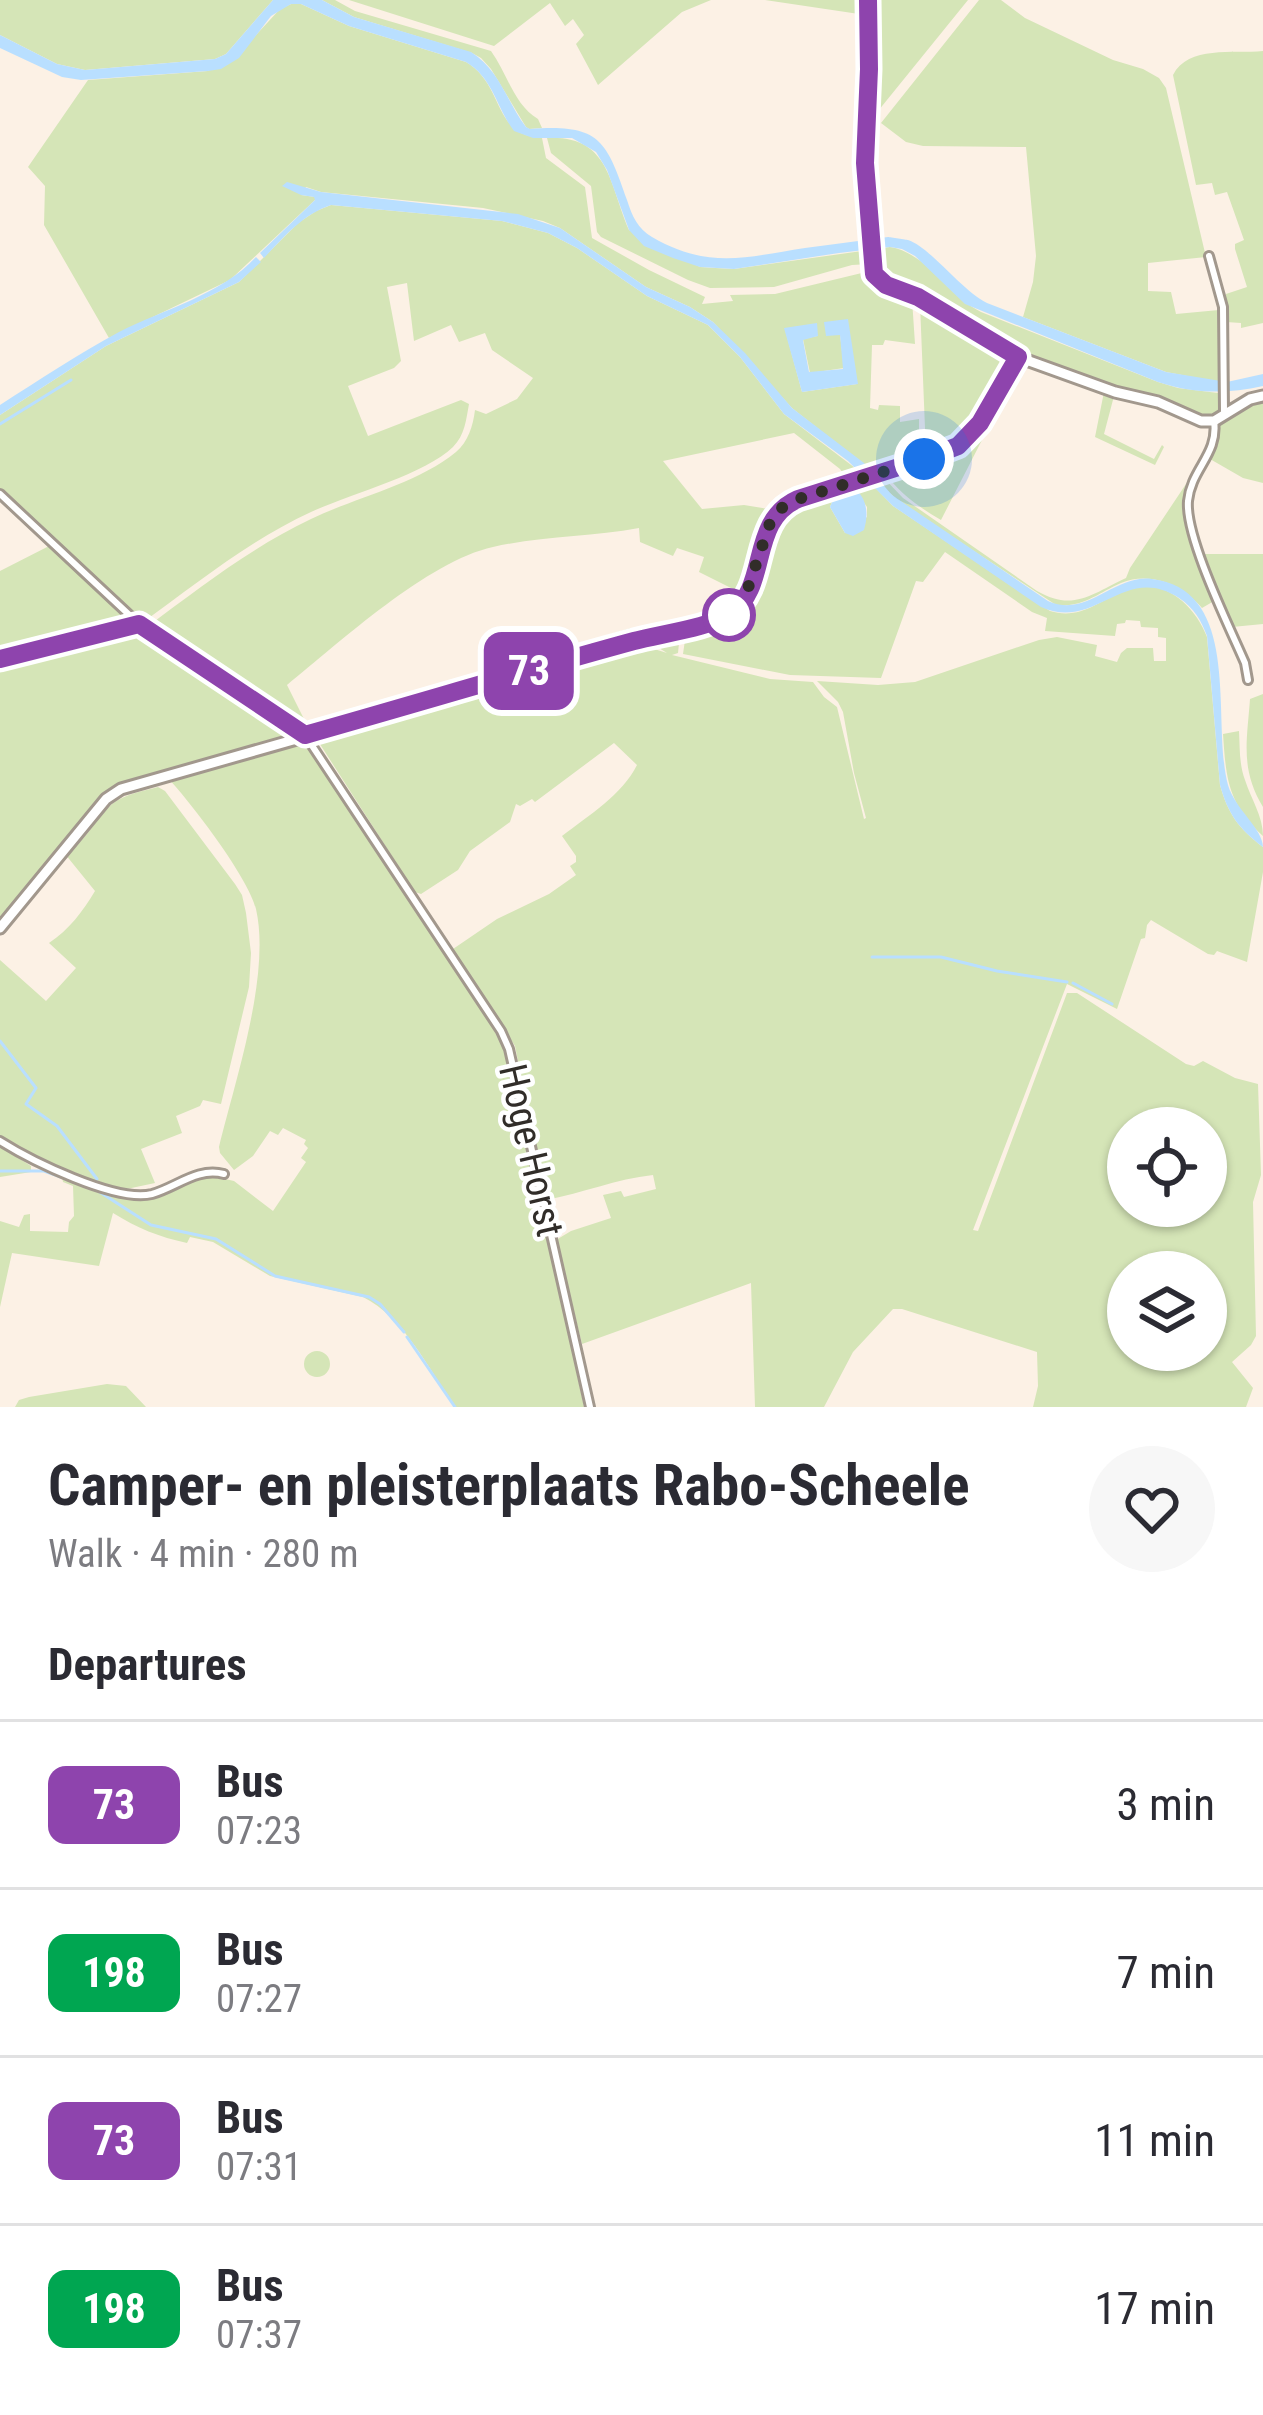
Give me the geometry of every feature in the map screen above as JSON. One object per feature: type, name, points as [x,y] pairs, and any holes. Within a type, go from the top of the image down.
[{"type":"street","points":[[868,0],[865,163],[874,274],[881,282],[918,297],[1018,357],[1114,392],[1158,401],[1193,418],[1219,419],[1250,399],[1263,397]]},
{"type":"street","points":[[1209,256],[1223,308],[1224,394],[1215,442],[1195,476],[1188,512],[1248,680]]},
{"type":"street","points":[[0,928],[113,794],[305,735],[720,620],[744,600],[776,513],[798,499],[944,452],[964,441],[980,423],[1018,357]]},
{"type":"street","points":[[0,494],[139,624],[305,735]]},
{"type":"street","points":[[0,659],[139,624]]},
{"type":"street","name":"Hoge Horst","points":[[305,735],[508,1043],[590,1407]]},
{"type":"street","points":[[0,1141],[36,1163],[129,1194],[152,1194],[205,1172],[224,1174]]},
{"type":"green space","points":[[0,0],[273,0],[226,54],[215,59],[85,70],[57,64],[0,35]]},
{"type":"green space","points":[[322,0],[335,0],[355,11],[491,51],[517,97],[542,128],[526,127],[481,58],[354,17]]},
{"type":"green space","points":[[349,0],[711,0],[682,12],[598,85],[576,44],[584,35],[573,19],[565,26],[550,3],[494,46]]},
{"type":"green space","points":[[765,0],[864,0],[865,18],[859,14]]},
{"type":"green space","points":[[876,0],[968,0],[874,116],[877,8]]},
{"type":"green space","points":[[979,0],[1001,0],[1025,18],[1113,60],[1143,69],[1166,88],[1206,257],[1148,263],[1148,291],[1171,292],[1176,314],[1219,310],[1218,382],[1166,372],[1023,317],[1036,256],[1026,147],[923,146],[906,142],[881,123]]},
{"type":"green space","points":[[301,4],[349,26],[466,62],[487,83],[515,129],[542,138],[546,158],[585,187],[592,238],[705,297],[702,304],[733,301],[730,295],[775,294],[870,271],[882,286],[912,299],[915,344],[885,340],[883,345],[872,345],[870,408],[900,406],[900,422],[919,419],[919,455],[871,471],[792,408],[713,322],[646,287],[560,228],[483,208],[306,187],[301,195],[315,200],[230,280],[109,338],[44,225],[45,186],[28,167],[88,80],[208,71],[256,35],[280,9]],"holes":[[[785,329],[817,336],[803,339],[810,373],[844,368],[840,334],[857,384],[802,392]]]},
{"type":"green space","points":[[1263,51],[1263,323],[1241,328],[1241,323],[1226,322],[1226,294],[1247,287],[1235,249],[1244,240],[1227,192],[1215,195],[1212,183],[1196,185],[1173,75],[1180,65],[1200,55]]},
{"type":"green space","points":[[547,138],[568,139],[595,154],[611,180],[629,230],[700,267],[734,269],[869,250],[870,264],[774,287],[710,288],[688,280],[601,237],[591,186],[551,153]]},
{"type":"green space","points":[[331,205],[502,221],[548,233],[647,296],[708,325],[784,414],[863,474],[847,479],[794,433],[663,461],[702,509],[744,505],[774,510],[741,593],[699,572],[704,557],[677,548],[673,556],[640,542],[639,528],[493,547],[413,585],[287,685],[309,721],[436,685],[441,692],[306,731],[147,627],[289,530],[440,463],[464,443],[475,410],[486,414],[517,399],[533,378],[492,350],[485,333],[459,342],[451,325],[414,341],[407,283],[387,287],[401,361],[348,386],[368,436],[461,400],[469,404],[457,442],[424,466],[311,512],[266,536],[142,623],[0,490],[0,415],[106,346],[239,282],[298,223]]},
{"type":"green space","points":[[890,247],[915,257],[981,312],[1158,382],[1218,393],[1218,413],[1204,417],[1130,393],[994,338],[878,276],[875,249]]},
{"type":"green space","points":[[920,304],[1009,358],[1009,368],[975,418],[955,437],[926,453]]},
{"type":"green space","points":[[1104,392],[1114,396],[1104,434],[1154,459],[1162,445],[1155,465],[1095,437]]},
{"type":"green space","points":[[998,399],[941,520],[910,500],[885,473],[947,454]]},
{"type":"green space","points":[[1263,399],[1263,483],[1243,478],[1210,459],[1202,470],[1217,441],[1219,423],[1248,403]]},
{"type":"green space","points":[[881,475],[903,498],[1037,591],[1061,600],[1092,595],[1126,578],[1190,478],[1186,525],[1214,601],[1202,608],[1175,587],[1144,579],[1121,583],[1082,602],[1056,605],[914,512],[875,477]]},
{"type":"green space","points":[[867,479],[893,506],[1050,611],[1079,612],[1123,591],[1150,586],[1184,603],[1207,637],[1220,785],[1236,820],[1263,847],[1247,962],[1217,951],[1208,954],[1151,920],[1117,1009],[1067,984],[973,1230],[978,1231],[1067,993],[1077,993],[1186,1064],[1203,1061],[1258,1084],[1261,1175],[1253,1202],[1256,1336],[1232,1362],[1253,1388],[1246,1407],[1033,1407],[1037,1352],[893,1309],[853,1352],[824,1407],[755,1407],[751,1283],[582,1344],[556,1240],[611,1218],[603,1195],[621,1191],[624,1197],[656,1189],[653,1175],[546,1200],[515,1046],[453,949],[576,875],[570,866],[576,856],[562,836],[614,795],[637,765],[614,743],[535,802],[516,804],[510,822],[470,851],[458,870],[421,894],[415,892],[316,738],[638,644],[667,653],[646,640],[680,633],[678,653],[672,655],[770,679],[813,682],[837,707],[864,819],[843,712],[817,681],[915,682],[1057,637],[1097,645],[1095,656],[1117,662],[1127,648],[1153,648],[1154,661],[1166,661],[1166,638],[1158,637],[1158,628],[1141,627],[1140,621],[1117,624],[1115,636],[1045,631],[1047,618],[945,552],[923,582],[916,581],[881,678],[790,675],[683,654],[686,633],[721,624],[741,609],[776,527],[819,500]],"holes":[[[853,487],[867,507],[867,517],[845,533],[830,507],[835,495]]]},
{"type":"green space","points":[[51,545],[127,620],[0,655],[0,571]]},
{"type":"green space","points":[[1202,554],[1263,554],[1263,624],[1232,627]]},
{"type":"green space","points":[[631,628],[633,637],[454,688],[450,685],[450,681]]},
{"type":"green space","points":[[120,630],[142,632],[297,734],[116,786],[0,920],[0,662]]},
{"type":"green space","points":[[1263,694],[1263,807],[1251,780],[1247,742],[1250,699]]},
{"type":"green space","points":[[1239,731],[1242,768],[1263,836],[1242,813],[1228,778],[1223,734]]},
{"type":"green space","points":[[303,738],[508,1048],[584,1407],[455,1407],[404,1331],[363,1297],[270,1276],[213,1242],[167,1238],[113,1213],[99,1266],[12,1253],[0,1307],[0,1221],[19,1227],[24,1215],[30,1214],[30,1231],[68,1232],[74,1216],[73,1186],[62,1177],[99,1193],[147,1198],[208,1175],[234,1181],[273,1211],[306,1162],[301,1158],[308,1148],[306,1140],[283,1128],[278,1135],[270,1131],[253,1156],[234,1170],[220,1153],[255,996],[259,965],[256,909],[231,860],[168,778]]},
{"type":"green space","points":[[158,787],[242,895],[251,953],[249,987],[221,1104],[203,1100],[200,1106],[176,1116],[182,1133],[141,1149],[155,1183],[122,1190],[50,1167],[0,1139],[0,960],[46,1001],[76,968],[49,943],[75,920],[95,891],[65,854],[112,804]]},
{"type":"green space","points":[[0,1146],[31,1166],[31,1172],[0,1177]]},
{"type":"green space","points":[[317,1351],[330,1364],[317,1377],[304,1364]]},
{"type":"green space","points":[[107,1384],[126,1386],[146,1407],[15,1407],[29,1397]]},
{"type":"water","points":[[273,0],[322,0],[354,17],[471,52],[496,77],[526,127],[571,129],[596,140],[613,162],[639,226],[673,247],[728,258],[888,237],[908,240],[987,303],[1166,372],[1227,382],[1263,374],[1263,386],[1210,392],[1158,382],[965,304],[902,249],[734,269],[700,267],[673,258],[644,246],[629,230],[596,152],[572,138],[533,138],[514,131],[488,85],[466,62],[349,26],[301,4],[291,4],[271,16],[239,58],[208,71],[81,80],[62,77],[0,48],[0,35],[57,64],[85,70],[215,59],[226,54]]},
{"type":"water","points":[[287,182],[321,192],[518,214],[560,228],[646,287],[713,322],[792,408],[864,463],[892,495],[1048,601],[1062,605],[1088,601],[1138,579],[1181,588],[1200,607],[1212,633],[1228,785],[1263,847],[1236,820],[1223,795],[1207,636],[1196,615],[1179,598],[1160,589],[1142,588],[1078,611],[1041,607],[893,506],[848,461],[784,414],[708,325],[647,296],[548,233],[502,221],[331,205],[303,220],[264,258],[260,253],[315,200],[282,186]]},
{"type":"water","points":[[256,257],[261,262],[239,282],[106,346],[0,415],[0,405],[74,358],[226,282]]},
{"type":"water","points":[[848,319],[858,384],[802,392],[784,328],[817,323],[818,336],[803,340],[809,372],[843,369],[840,335],[826,336],[824,322]]},
{"type":"water","points":[[853,487],[866,512],[864,530],[853,536],[845,533],[830,507],[835,495]]},
{"type":"waterway","points":[[0,424],[71,380]]},
{"type":"waterway","points":[[872,957],[941,957],[1067,982]]},
{"type":"waterway","points":[[1073,983],[1112,1004]]},
{"type":"waterway","points":[[0,1041],[36,1088],[26,1104],[57,1126],[97,1179]]},
{"type":"waterway","points":[[0,1171],[44,1171],[95,1189],[151,1225],[216,1239],[275,1276],[369,1297],[404,1332]]},
{"type":"waterway","points":[[407,1337],[455,1407]]},
{"type":"bus line","name":"73","points":[[0,659],[139,624],[305,735],[720,620],[744,600],[771,520],[784,506],[958,446],[980,423],[1018,357],[874,274],[865,163],[868,0]]},
{"type":"route","points":[[729,615],[726,617],[745,597],[771,520],[780,509],[789,502],[924,459]]}]
